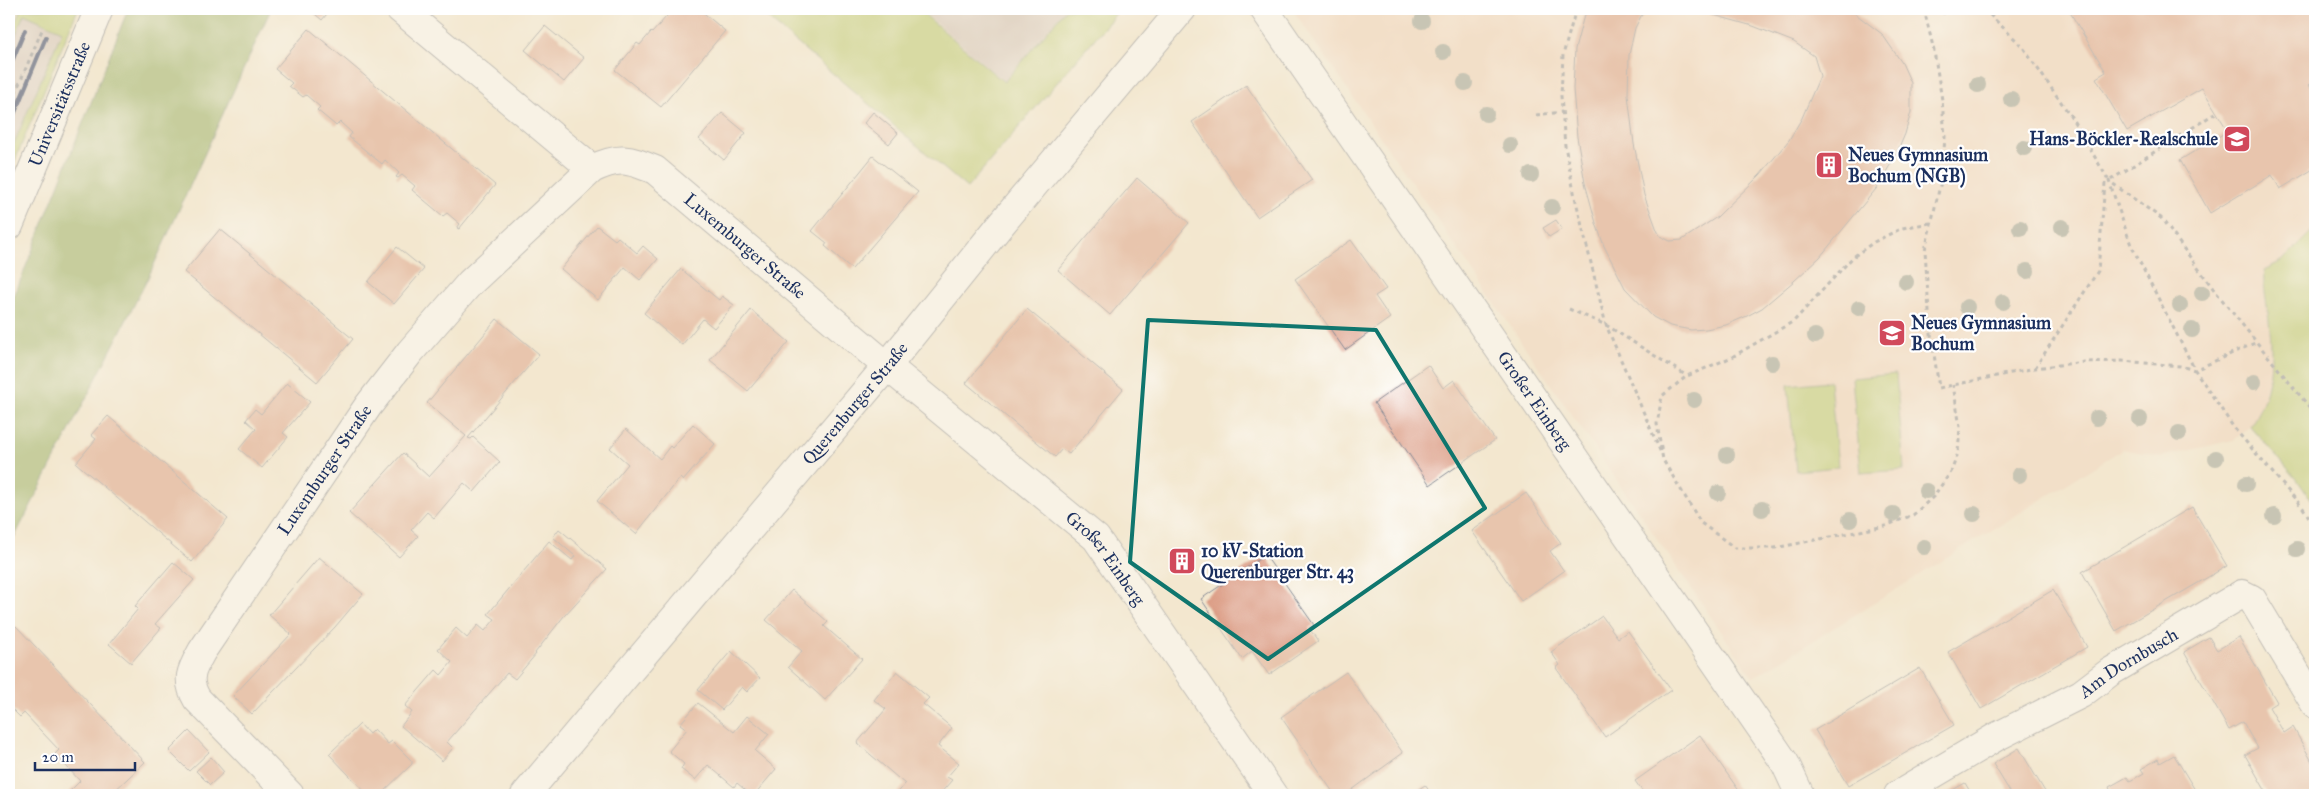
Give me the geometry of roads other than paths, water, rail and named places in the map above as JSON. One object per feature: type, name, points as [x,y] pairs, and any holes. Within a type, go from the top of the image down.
[{"type":"street","name":"Universitätsstraße","points":[[9,226],[99,9]]},
{"type":"street","points":[[400,9],[592,169]]},
{"type":"street","name":"Querenburger Straße","points":[[525,795],[887,366],[998,228],[1182,9]]},
{"type":"street","name":"Großer Einberg","points":[[1264,9],[1785,763],[1800,795]]},
{"type":"street","name":"Luxemburger Straße","points":[[290,795],[197,699],[191,689],[191,671],[202,651],[363,414],[410,352],[470,283],[592,169],[608,161],[630,160],[655,170],[887,366]]},
{"type":"street","name":"Großer Einberg","points":[[887,366],[1096,538],[1273,795]]},
{"type":"street","name":"Am Dornbusch","points":[[1898,795],[1996,737],[2081,694],[2110,672],[2242,594],[2252,599],[2315,704]]},
{"type":"railway","points":[[9,69],[25,30]]},
{"type":"railway","points":[[9,127],[46,37]]},
{"type":"place","name":"Hans-Böckler-Realschule","points":[[2237,139]]},
{"type":"place","name":"Neues Gymnasium Bochum (NGB)","points":[[1829,165]]},
{"type":"place","name":"Neues Gymnasium Bochum","points":[[1892,333]]},
{"type":"place","name":"10 kV-Station Querenburger Str. 43","points":[[1182,561]]}]
